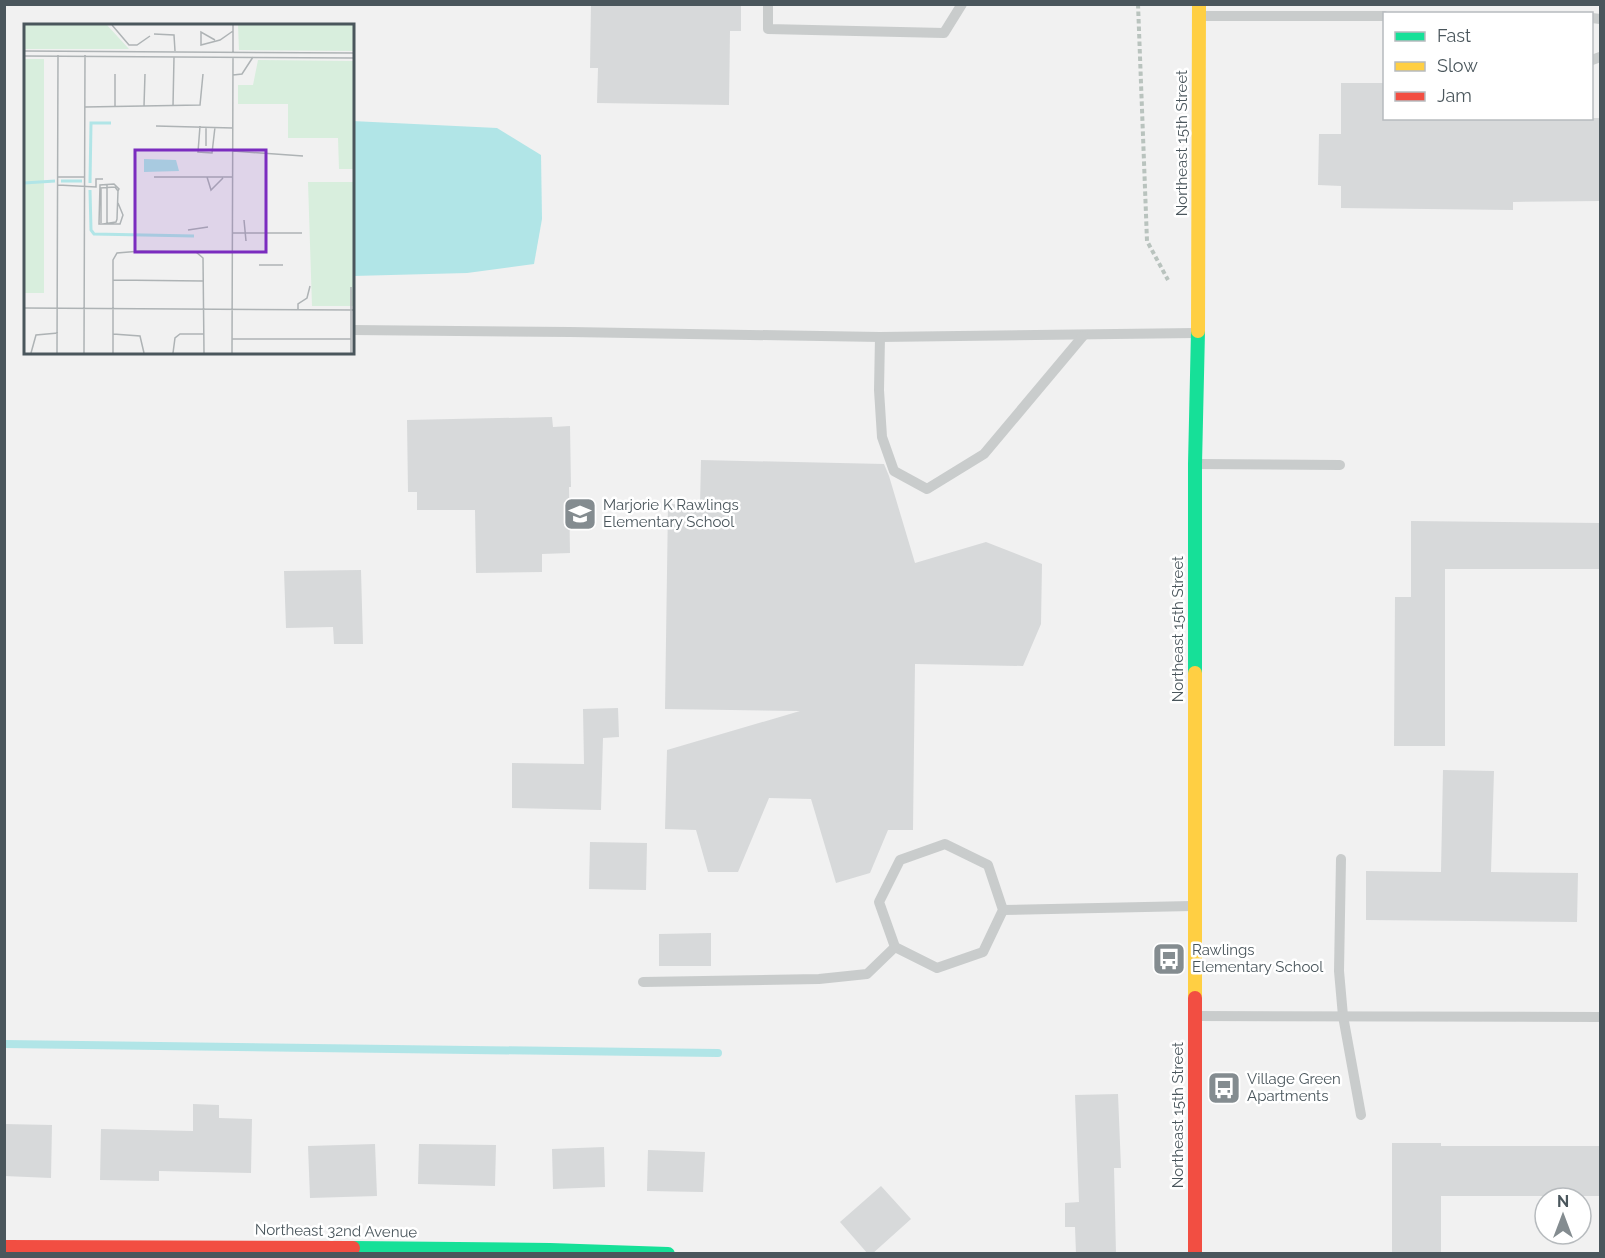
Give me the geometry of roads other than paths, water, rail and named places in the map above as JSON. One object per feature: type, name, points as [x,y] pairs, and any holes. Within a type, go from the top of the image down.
[{"type":"street","name":"Northeast 15th Street","points":[[1195,1254],[1195,464],[1198,333],[1199,10]]},
{"type":"street","name":"Northeast 32nd Avenue","points":[[4,1247],[65,1245],[322,1247],[668,1254]]},
{"type":"lane","points":[[768,4],[768,29],[944,33],[962,4]]},
{"type":"lane","points":[[1199,10],[1383,16]]},
{"type":"lane","points":[[354,330],[880,337],[1198,333]]},
{"type":"lane","points":[[880,337],[879,390],[882,437],[894,471],[927,489],[984,454],[1083,336]]},
{"type":"lane","points":[[1195,464],[1340,465]]},
{"type":"lane","points":[[945,844],[988,865],[1003,910],[982,952],[937,968],[895,947],[879,902],[900,860],[945,844]]},
{"type":"lane","points":[[1341,859],[1339,971],[1343,1016],[1361,1115]]},
{"type":"lane","points":[[1003,910],[1194,906]]},
{"type":"lane","points":[[643,982],[819,979],[867,974],[895,947]]},
{"type":"lane","points":[[1194,1016],[1600,1017]]},
{"type":"water","points":[[354,121],[497,128],[541,155],[542,219],[534,264],[467,273],[354,276]]},
{"type":"waterway","points":[[4,1044],[718,1053]]},
{"type":"place","name":"Marjorie K Rawlings Elementary School","points":[[580,514]]},
{"type":"place","name":"Rawlings Elementary School","points":[[1169,959]]},
{"type":"place","name":"Village Green Apartments","points":[[1224,1088]]}]
